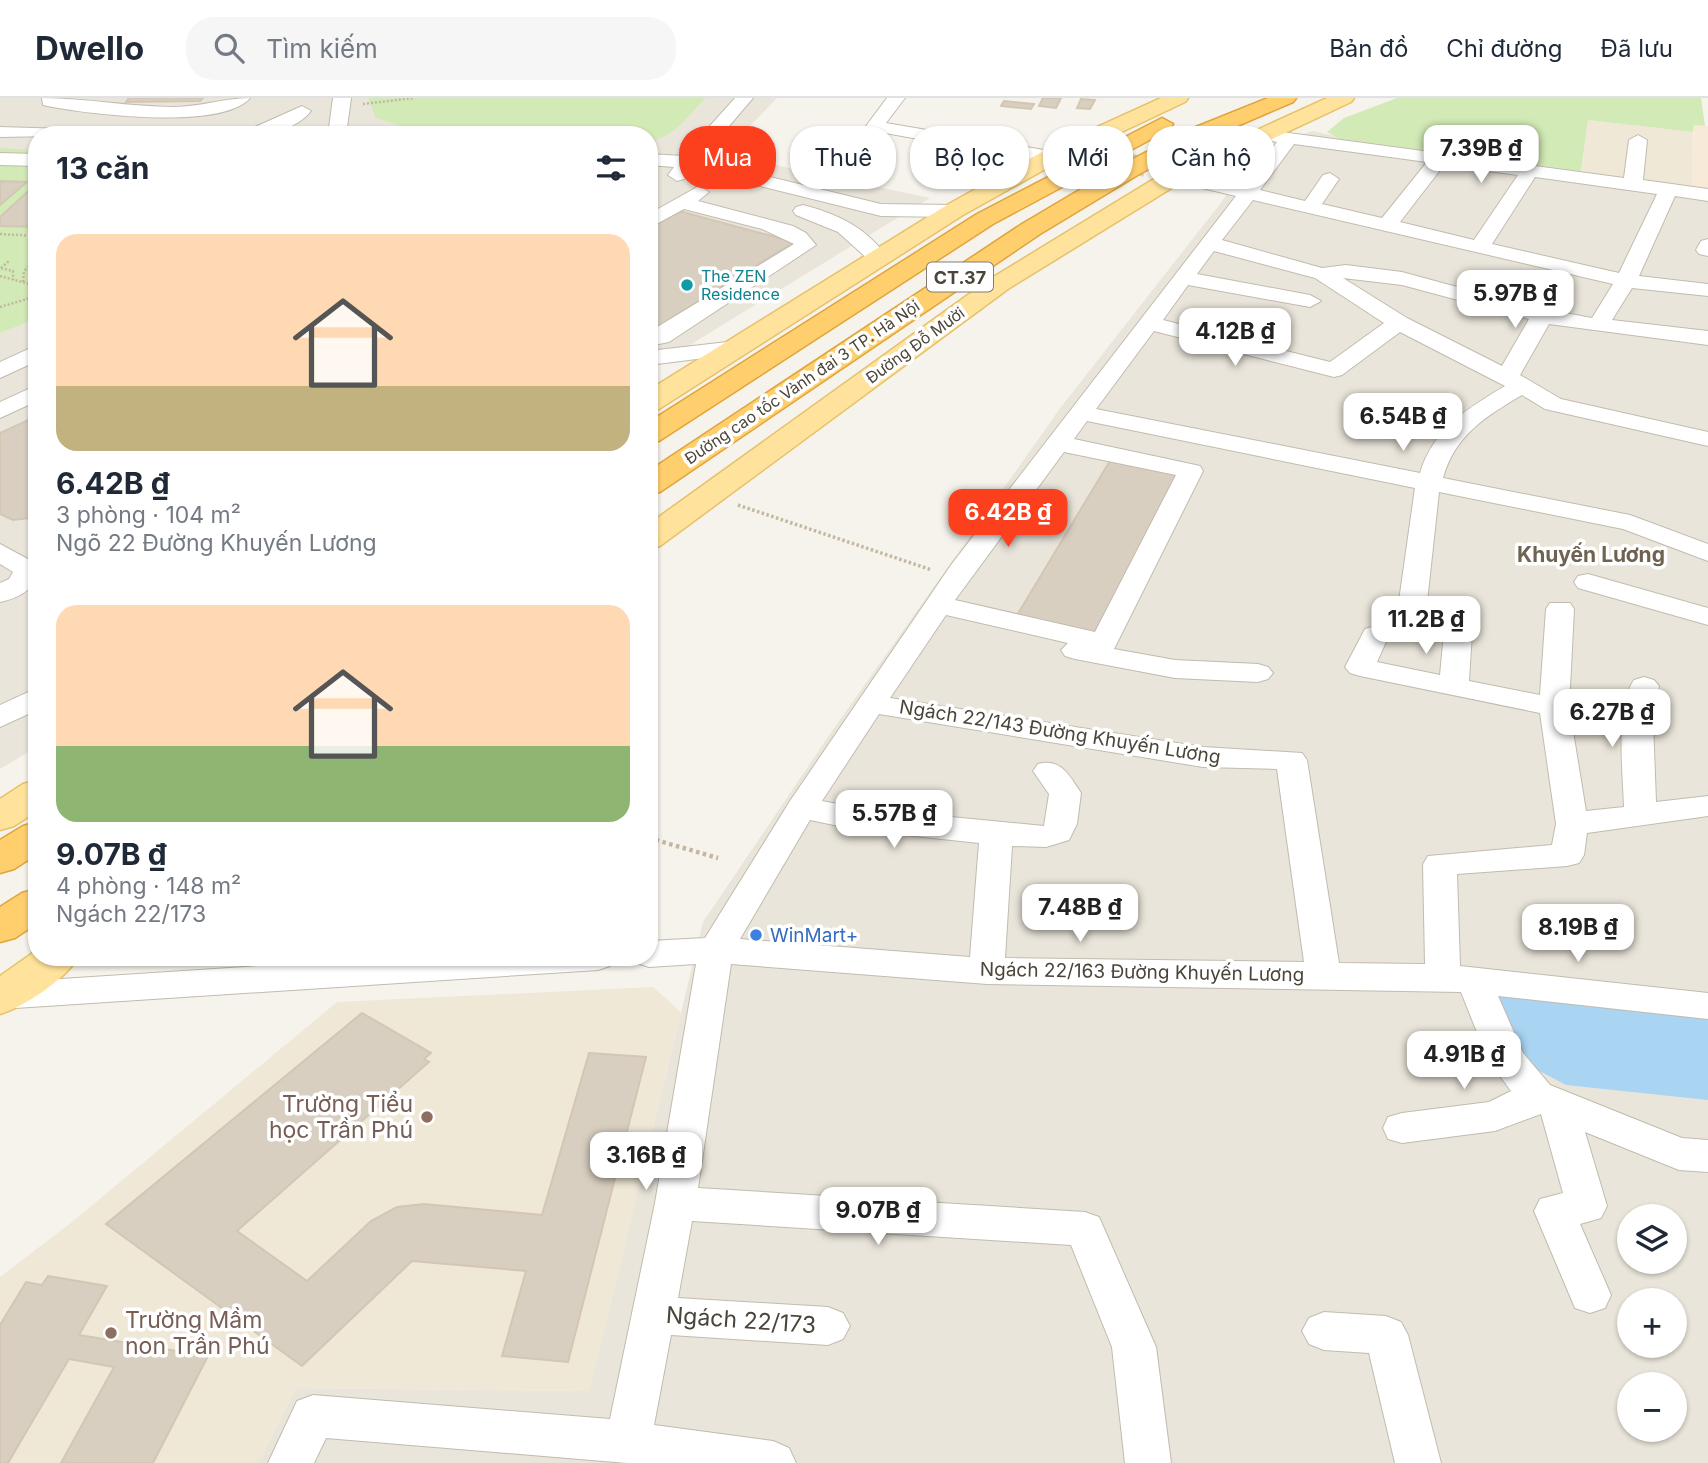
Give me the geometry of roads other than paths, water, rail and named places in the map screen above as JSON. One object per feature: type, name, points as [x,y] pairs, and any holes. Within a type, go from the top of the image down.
[{"type":"highway","name":"Đường cao tốc Vành đai 3 TP. Hà Nội","points":[[658,429],[985,219],[1108,151],[1225,98]]},
{"type":"highway","name":"Đường cao tốc Vành đai 3 TP. Hà Nội","points":[[658,479],[1031,229],[1133,168],[1199,134],[1286,98]]},
{"type":"highway","points":[[0,859],[28,841]]},
{"type":"highway","points":[[0,927],[28,908]]},
{"type":"main road","points":[[1112,126],[1156,104],[1178,98]]},
{"type":"main road","name":"Đường Đỗ Mười","points":[[1275,128],[1344,98]]},
{"type":"main road","points":[[658,397],[953,211],[1043,161]]},
{"type":"main road","name":"Đường Đỗ Mười","points":[[658,533],[999,284],[1153,189]]},
{"type":"main road","points":[[0,817],[28,799]]},
{"type":"main road","points":[[1,997],[44,966]]},
{"type":"street","points":[[49,101],[109,111],[186,111],[222,107],[241,98]]},
{"type":"street","points":[[719,126],[744,98]]},
{"type":"street","points":[[896,98],[875,126],[1043,156]]},
{"type":"street","points":[[274,126],[303,105]]},
{"type":"street","points":[[300,126],[303,105]]},
{"type":"street","points":[[0,132],[28,133]]},
{"type":"street","points":[[1275,137],[1708,195]]},
{"type":"street","points":[[648,1451],[653,1315],[676,1203],[716,950],[801,807],[957,579],[1288,140]]},
{"type":"street","points":[[1633,185],[1637,140]]},
{"type":"street","points":[[0,144],[28,145]]},
{"type":"street","points":[[0,159],[28,160]]},
{"type":"street","points":[[1388,224],[1439,159]]},
{"type":"street","points":[[658,162],[679,168]]},
{"type":"street","points":[[658,173],[679,169]]},
{"type":"street","points":[[1480,246],[1530,171]]},
{"type":"street","points":[[1312,205],[1330,179]]},
{"type":"street","points":[[776,188],[881,210],[953,211]]},
{"type":"street","points":[[658,217],[700,192],[698,189]]},
{"type":"street","points":[[742,189],[832,219],[856,232],[878,258]]},
{"type":"street","points":[[1238,189],[1626,281],[1708,290]]},
{"type":"street","points":[[1599,324],[1626,281],[1670,189]]},
{"type":"street","points":[[658,338],[806,245],[802,237],[784,230],[684,203]]},
{"type":"street","points":[[1209,243],[1322,274],[1399,323],[1565,409],[1708,439]]},
{"type":"street","points":[[1322,274],[1343,269],[1429,285],[1542,316],[1708,338]]},
{"type":"street","points":[[1182,278],[1310,302]]},
{"type":"street","points":[[1454,687],[1459,616],[1412,608],[1429,482],[1438,452],[1455,431],[1514,381],[1542,316]]},
{"type":"street","points":[[1148,323],[1334,370],[1399,323]]},
{"type":"street","points":[[658,357],[736,348]]},
{"type":"street","points":[[0,411],[21,384]]},
{"type":"street","points":[[1080,414],[1630,523],[1708,553]]},
{"type":"street","points":[[935,613],[1104,643],[1191,471],[1058,443]]},
{"type":"street","points":[[0,552],[28,566]]},
{"type":"street","points":[[0,594],[20,584],[28,573]]},
{"type":"street","points":[[1588,582],[1708,617]]},
{"type":"street","points":[[1560,608],[1554,707],[1572,824],[1567,856],[1440,864],[1458,979],[1507,1060],[1547,1100],[1679,1154],[1708,1156]]},
{"type":"street","points":[[935,613],[1175,669],[1258,673]]},
{"type":"street","points":[[1375,635],[1360,667],[1554,707]]},
{"type":"street","points":[[1640,815],[1638,721],[1644,686]]},
{"type":"street","points":[[0,718],[28,701]]},
{"type":"street","name":"Ngách 22/143 Đường Khuyến Lương","points":[[872,704],[1203,757],[1291,760],[1323,974]]},
{"type":"street","points":[[801,807],[858,819],[1044,837],[1055,834],[1059,829],[1065,793],[1049,771]]},
{"type":"street","points":[[1572,824],[1640,815],[1703,812]]},
{"type":"street","points":[[987,971],[996,834]]},
{"type":"street","name":"Ngách 22/163 Đường Khuyến Lương","points":[[658,953],[716,950],[987,971],[1323,974],[1458,979],[1708,1006]]},
{"type":"street","points":[[1,997],[464,966]]},
{"type":"street","points":[[1402,1128],[1495,1116],[1547,1100]]},
{"type":"street","points":[[1547,1100],[1587,1206],[1555,1211],[1590,1295]]},
{"type":"street","points":[[676,1203],[1085,1229],[1134,1348],[1148,1463]]},
{"type":"street","name":"Ngách 22/173","points":[[653,1315],[828,1326]]},
{"type":"street","points":[[1324,1331],[1386,1335],[1418,1463]]},
{"type":"street","points":[[291,1463],[313,1416],[773,1463]]},
{"type":"water","points":[[1514,989],[1708,1011],[1708,1100],[1566,1085],[1526,1064],[1493,996]]},
{"type":"tunnel","points":[[1133,164],[1147,168]]},
{"type":"place","name":"The ZEN Residence","points":[[687,285]]},
{"type":"place","name":"WinMart+","points":[[756,935]]},
{"type":"place","name":"Trường Tiểu học Trần Phú","points":[[427,1117]]},
{"type":"place","name":"Trường Mầm non Trần Phú","points":[[111,1333]]},
{"type":"district","name":"Khuyến Lương","points":[[1591,554]]}]
